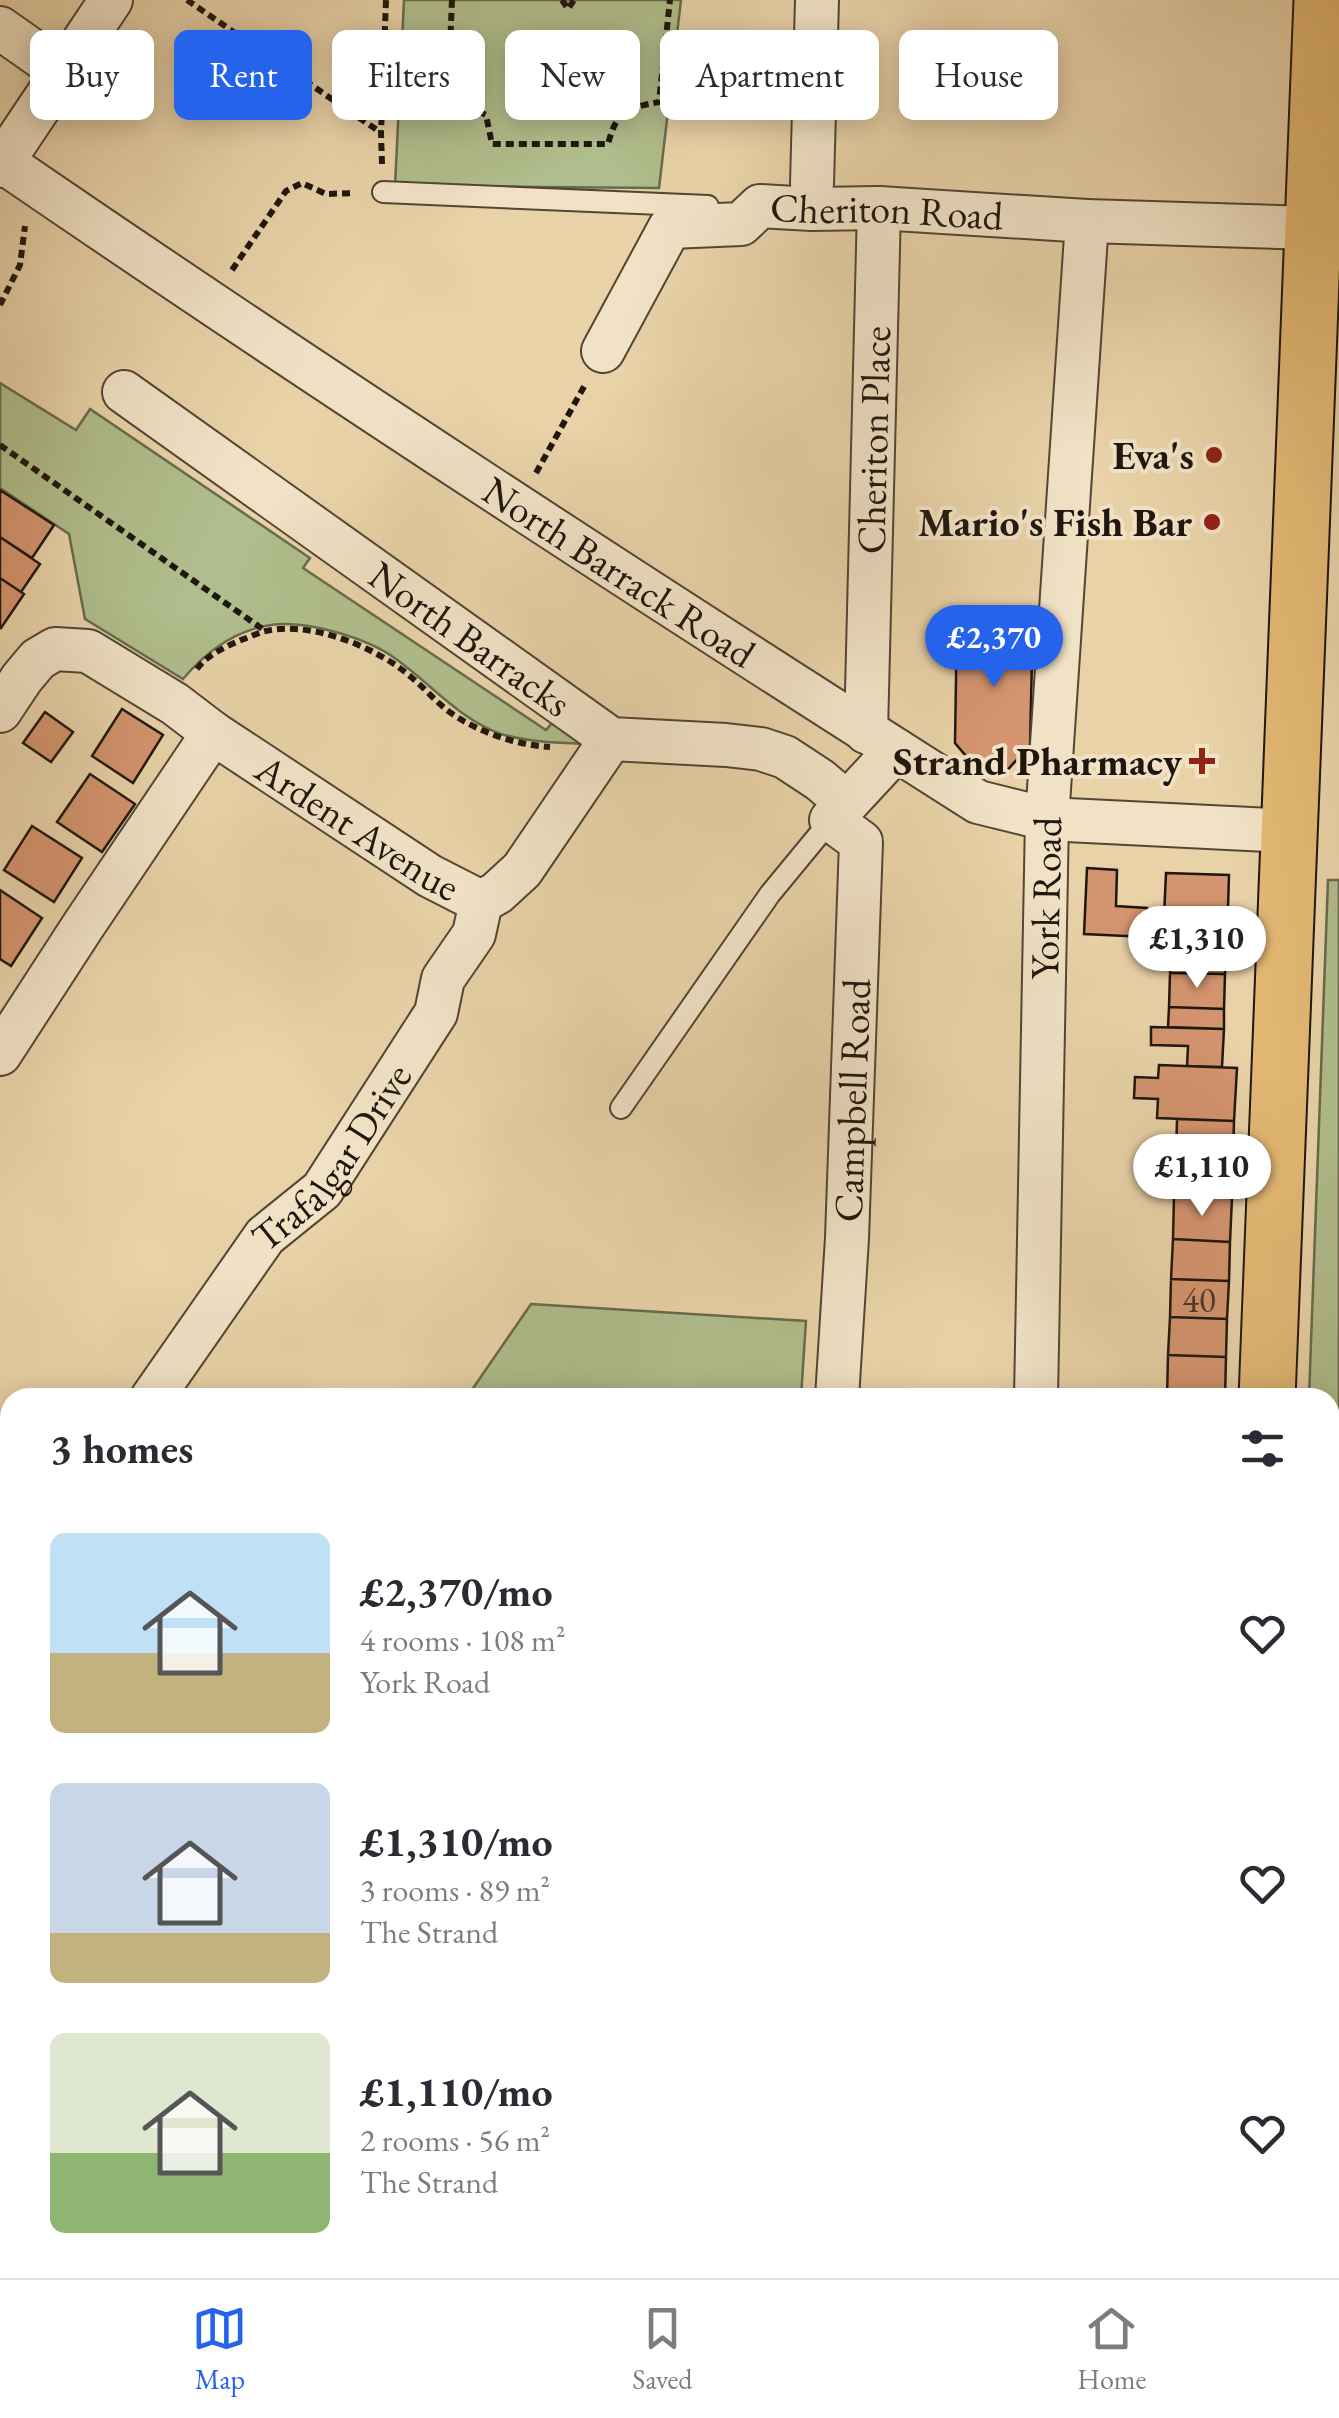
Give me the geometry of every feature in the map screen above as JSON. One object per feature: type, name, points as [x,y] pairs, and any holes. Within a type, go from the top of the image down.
[{"type":"main road","points":[[1268,1388],[1290,831],[1324,300],[1312,228],[1322,0]]},
{"type":"street","points":[[91,30],[110,0]]},
{"type":"street","points":[[812,184],[816,0]]},
{"type":"street","points":[[0,28],[30,49]]},
{"type":"street","points":[[2,164],[32,120]]},
{"type":"street","name":"North Barrack Road","points":[[2,164],[518,508],[978,802],[1047,819],[1290,831]]},
{"type":"street","name":"Cheriton Road","points":[[603,352],[670,227],[741,224],[760,206],[1312,228]]},
{"type":"street","name":"Cheriton Place","points":[[879,208],[881,741]]},
{"type":"street","name":"York Road","points":[[1036,1388],[1047,819],[1086,221]]},
{"type":"street","name":"North Barracks","points":[[124,392],[611,739],[761,748],[785,757],[820,780],[839,812]]},
{"type":"street","name":"Ardent Avenue","points":[[0,711],[38,660],[55,650],[88,651],[175,704],[430,876],[482,902],[522,870],[611,739]]},
{"type":"street","name":"Ardent Avenue","points":[[0,1054],[213,733]]},
{"type":"street","points":[[839,812],[881,741]]},
{"type":"street","name":"Campbell Road","points":[[838,1388],[861,842],[839,812]]},
{"type":"street","name":"Trafalgar Drive","points":[[159,1388],[264,1236],[322,1190],[436,1013],[443,980],[474,934],[482,902]]},
{"type":"lane","points":[[383,192],[760,206]]},
{"type":"lane","points":[[621,1108],[770,894],[839,812]]},
{"type":"path","points":[[187,0],[381,132]]},
{"type":"path","points":[[209,304],[286,191],[302,183],[326,194],[383,192],[386,0]]},
{"type":"path","points":[[452,0],[448,96],[486,114],[492,144],[608,144],[614,123],[632,107],[660,102],[670,0]]},
{"type":"path","points":[[562,0],[568,9],[574,0]]},
{"type":"path","points":[[0,305],[20,265],[28,214]]},
{"type":"path","points":[[545,457],[603,352]]},
{"type":"path","points":[[0,445],[264,631]]},
{"type":"path","points":[[175,704],[202,662],[228,646],[264,631],[314,631],[353,642],[390,660],[458,719],[498,737],[582,750],[611,739]]},
{"type":"green space","points":[[404,0],[681,0],[677,30],[660,30],[660,120],[667,120],[659,188],[395,186],[398,120],[485,120],[485,30],[403,30]]},
{"type":"green space","points":[[0,383],[76,430],[90,409],[310,558],[303,568],[546,730],[562,711],[585,744],[501,734],[459,710],[383,651],[333,631],[280,624],[253,629],[219,646],[183,679],[85,619],[69,534],[0,488]]},
{"type":"green space","points":[[1328,880],[1339,880],[1339,1388],[1309,1388]]},
{"type":"green space","points":[[531,1304],[806,1321],[802,1388],[473,1388]]},
{"type":"building","points":[[0,490],[54,525],[32,558],[0,537]]},
{"type":"building","points":[[0,537],[40,564],[21,592],[0,578]]},
{"type":"building","points":[[0,578],[24,594],[1,628],[0,627]]},
{"type":"building","points":[[957,615],[1033,617],[1030,745],[1003,775],[982,775],[955,743]]},
{"type":"building","points":[[122,709],[163,735],[133,783],[92,756]]},
{"type":"building","points":[[45,712],[73,732],[51,762],[23,743]]},
{"type":"building","points":[[90,774],[135,804],[102,852],[57,822]]},
{"type":"building","points":[[32,826],[82,858],[54,902],[4,870]]},
{"type":"building","points":[[1087,868],[1117,870],[1116,906],[1147,908],[1146,937],[1084,934]]},
{"type":"building","points":[[1166,873],[1229,875],[1227,941],[1163,939]]},
{"type":"building","points":[[0,890],[42,918],[11,966],[0,959]]},
{"type":"building","points":[[1171,939],[1227,941],[1225,974],[1170,973]]},
{"type":"building","points":[[1170,973],[1225,974],[1224,1009],[1169,1007]]},
{"type":"building","points":[[1169,1007],[1224,1009],[1224,1029],[1168,1027]]},
{"type":"building","points":[[1151,1027],[1224,1029],[1222,1067],[1187,1066],[1188,1046],[1151,1045]]},
{"type":"building","points":[[1159,1065],[1237,1068],[1234,1121],[1157,1118],[1158,1099],[1134,1098],[1135,1077],[1158,1078]]},
{"type":"building","points":[[1177,1119],[1234,1121],[1233,1160],[1176,1158]]},
{"type":"building","points":[[1176,1158],[1233,1160],[1232,1198],[1174,1196]]},
{"type":"building","points":[[1174,1196],[1232,1198],[1230,1242],[1173,1239]]},
{"type":"building","points":[[1173,1239],[1230,1242],[1229,1281],[1171,1279]]},
{"type":"building","points":[[1171,1279],[1229,1281],[1227,1319],[1170,1317]]},
{"type":"building","points":[[1170,1317],[1227,1319],[1226,1357],[1168,1355]]},
{"type":"building","points":[[1168,1355],[1226,1357],[1225,1388],[1167,1388]]},
{"type":"place","name":"Eva's","points":[[1214,455]]},
{"type":"place","name":"Mario's Fish Bar","points":[[1212,522]]},
{"type":"place","name":"Strand Pharmacy","points":[[1202,761]]}]
